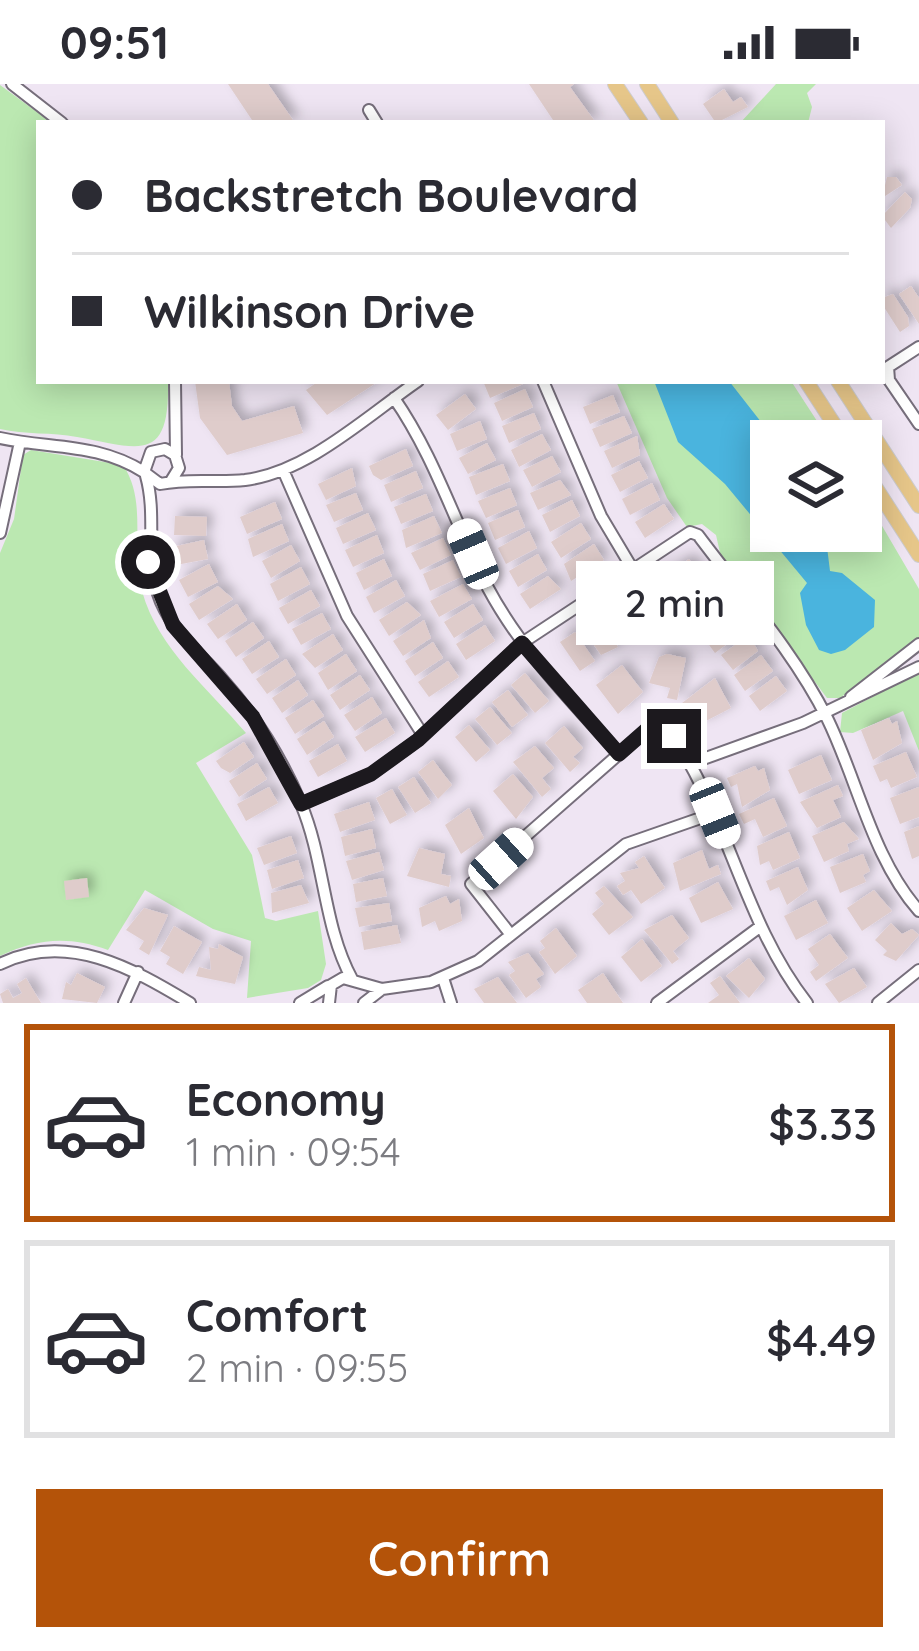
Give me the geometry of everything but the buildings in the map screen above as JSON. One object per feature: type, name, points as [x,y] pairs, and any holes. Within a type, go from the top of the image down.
[{"type":"main road","points":[[615,84],[638,120]]},
{"type":"main road","points":[[647,84],[670,120]]},
{"type":"main road","points":[[808,384],[831,420]]},
{"type":"main road","points":[[840,384],[919,506]]},
{"type":"main road","points":[[882,498],[919,555]]},
{"type":"street","points":[[12,84],[58,120]]},
{"type":"street","points":[[369,110],[375,120]]},
{"type":"street","points":[[919,346],[888,367],[889,380],[919,424]]},
{"type":"street","points":[[152,507],[177,460],[175,384]]},
{"type":"street","points":[[118,455],[145,474],[169,482],[204,477],[243,480],[283,470],[414,384]]},
{"type":"street","points":[[544,384],[601,516],[632,568]]},
{"type":"street","points":[[394,398],[428,450],[488,588],[522,643],[619,754]]},
{"type":"street","points":[[173,424],[153,451],[145,474],[152,507],[148,562],[162,605],[186,642],[253,717],[301,804],[323,873],[338,952],[362,1003],[382,989],[443,978],[478,961],[626,844],[715,813]]},
{"type":"street","points":[[0,438],[118,455],[169,451],[204,477]]},
{"type":"street","points":[[0,533],[20,442]]},
{"type":"street","points":[[283,470],[346,616],[423,735]]},
{"type":"street","points":[[301,804],[371,774],[423,735],[522,643],[690,532],[698,535],[825,713],[896,883],[919,911]]},
{"type":"street","points":[[847,701],[919,644]]},
{"type":"street","points":[[692,763],[825,713],[919,667]]},
{"type":"street","points":[[511,934],[471,884],[660,718],[692,763],[782,972],[807,1003]]},
{"type":"street","points":[[657,1003],[760,926]]},
{"type":"street","points":[[0,964],[35,950],[94,955],[138,972],[190,1003]]},
{"type":"street","points":[[329,1003],[338,952]]},
{"type":"street","points":[[878,1003],[919,970]]},
{"type":"street","points":[[124,1003],[138,972]]},
{"type":"street","points":[[443,978],[451,1003]]},
{"type":"street","points":[[305,1003],[332,983],[354,980],[382,989]]},
{"type":"green space","points":[[776,84],[816,84],[807,93],[812,107],[809,120],[743,120]]},
{"type":"green space","points":[[0,85],[48,120],[36,120],[36,384],[168,384],[163,427],[146,445],[0,429]]},
{"type":"green space","points":[[617,384],[793,384],[816,420],[750,420],[750,552],[882,552],[882,526],[919,589],[919,639],[840,698],[827,698],[721,557],[716,535],[702,524],[687,527],[667,498]]},
{"type":"green space","points":[[31,450],[123,465],[131,479],[139,575],[150,612],[172,650],[246,733],[196,763],[252,855],[265,918],[276,921],[318,911],[326,964],[321,980],[308,988],[247,998],[251,941],[213,929],[145,890],[108,950],[54,941],[0,956],[0,553],[14,519],[23,455]]},
{"type":"green space","points":[[919,672],[919,751],[903,711],[853,733],[840,732],[842,713]]},
{"type":"water","points":[[655,384],[731,384],[760,420],[750,420],[750,514],[725,484],[678,442]]},
{"type":"water","points":[[781,552],[828,552],[830,571],[842,573],[875,600],[874,627],[845,650],[831,654],[819,650],[806,625],[800,593],[807,583]]},
{"type":"route","points":[[148,562],[173,625],[253,717],[301,804],[371,774],[418,740],[522,643],[619,754],[660,718],[674,736]]}]
